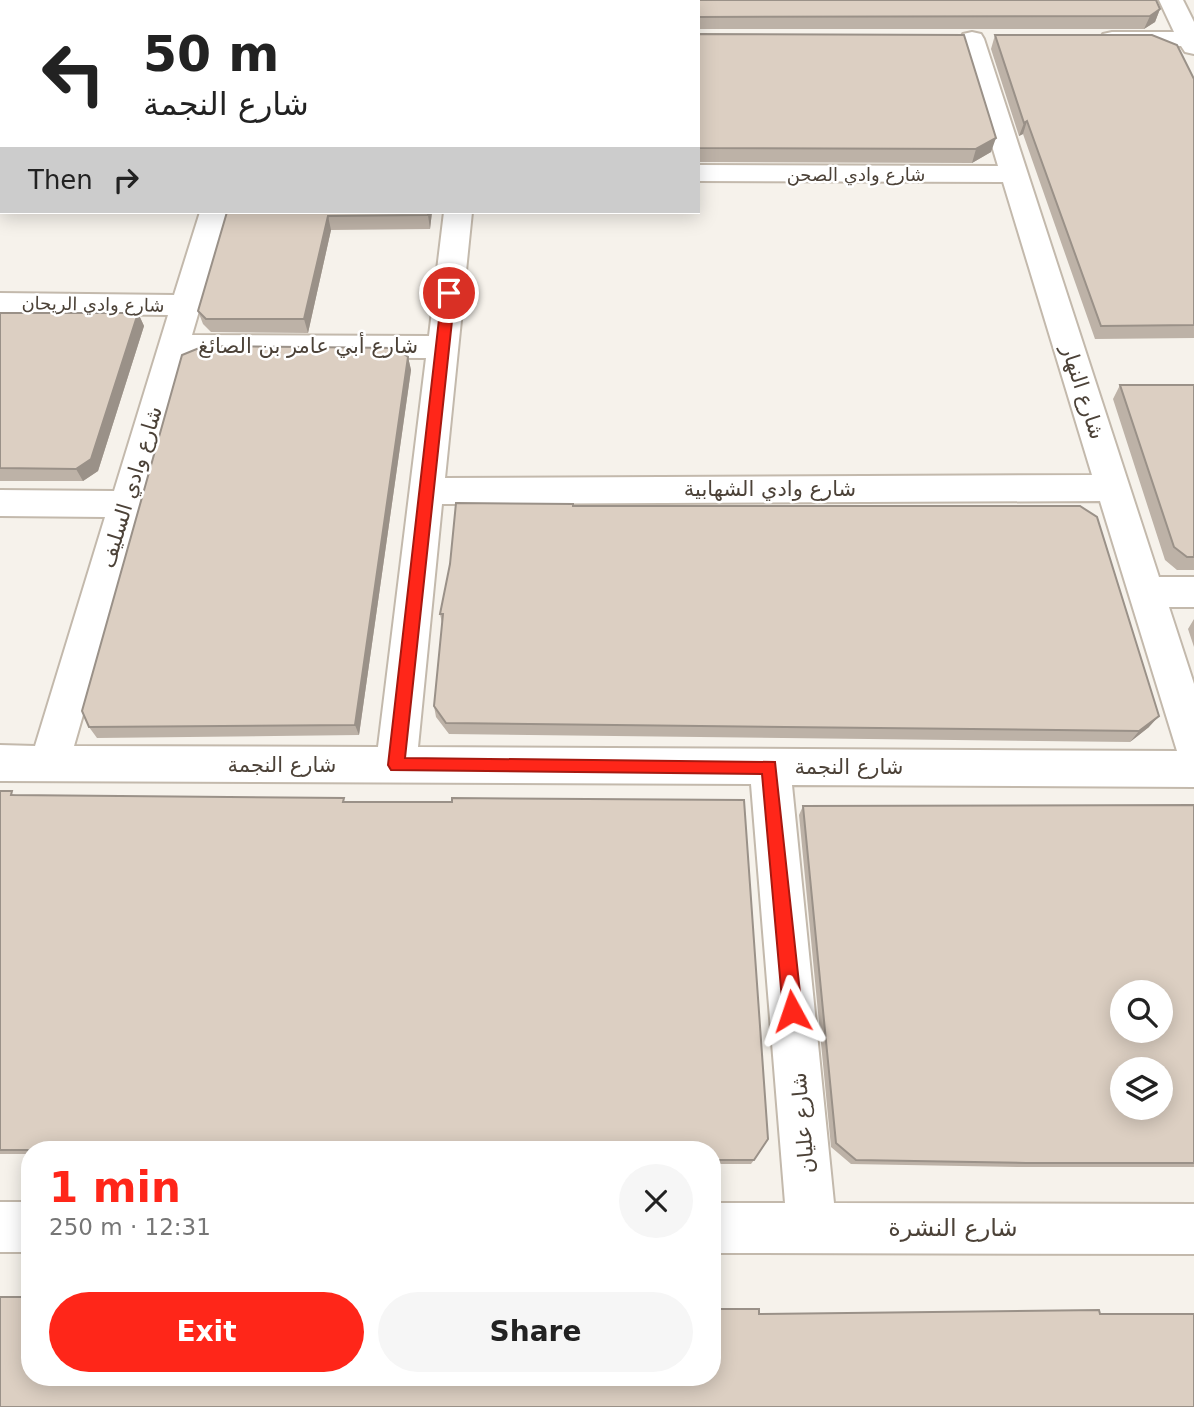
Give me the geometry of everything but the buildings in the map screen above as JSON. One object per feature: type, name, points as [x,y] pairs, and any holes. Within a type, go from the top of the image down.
[{"type":"street","points":[[1095,39],[1192,43],[1171,0]]},
{"type":"street","name":"شارع النهار","points":[[972,39],[1194,745]]},
{"type":"street","name":"شارع وادي الصحن","points":[[700,173],[1014,174]]},
{"type":"street","name":"شارع وادي السليف","points":[[49,764],[213,214]]},
{"type":"street","points":[[396,765],[458,214]]},
{"type":"street","name":"شارع وادي الريحان","points":[[0,303],[186,305]]},
{"type":"street","name":"شارع أبي عامر بن الصائغ","points":[[174,346],[443,347]]},
{"type":"street","name":"شارع وادي الشهابية","points":[[426,491],[1113,488]]},
{"type":"street","points":[[0,503],[126,504]]},
{"type":"street","points":[[1146,592],[1194,592]]},
{"type":"street","name":"شارع النجمة","points":[[0,763],[1194,769]]},
{"type":"street","name":"شارع عليان","points":[[769,767],[813,1228]]},
{"type":"street","points":[[0,1227],[21,1227]]},
{"type":"street","name":"شارع النشرة","points":[[721,1228],[1194,1229]]},
{"type":"route","points":[[449,293],[396,765],[769,767],[792,1011]]}]
